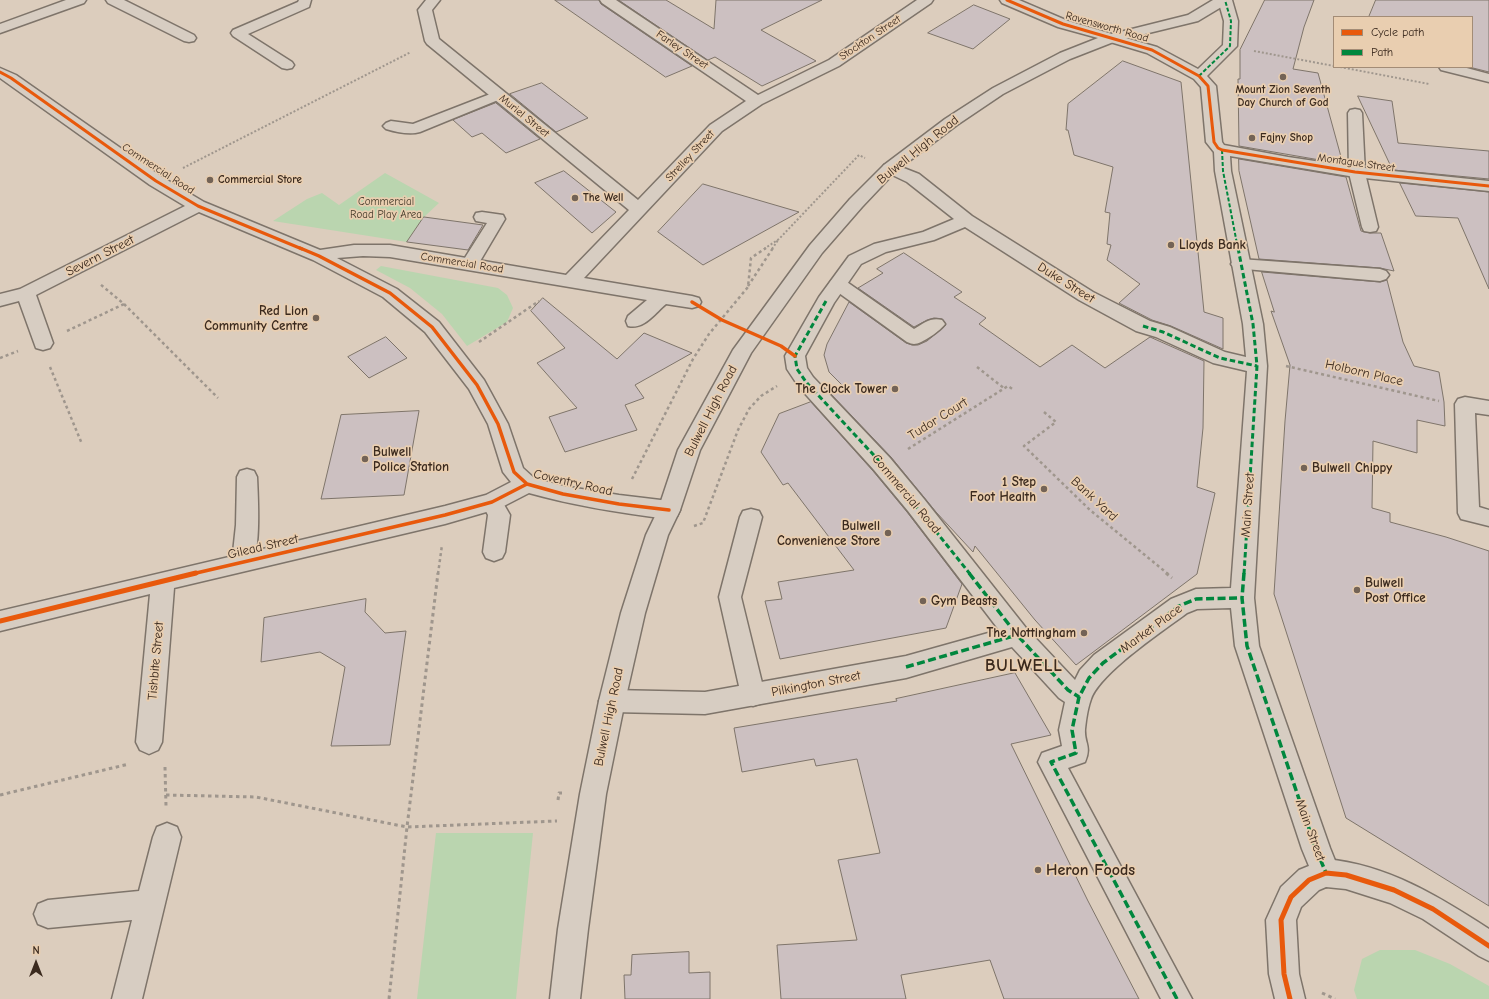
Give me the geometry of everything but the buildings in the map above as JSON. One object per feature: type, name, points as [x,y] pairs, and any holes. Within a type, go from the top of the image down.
[{"type":"street","points":[[0,29],[79,0]]},
{"type":"street","points":[[113,0],[189,38]]},
{"type":"street","name":"Farley Street","points":[[607,0],[757,101]]},
{"type":"street","name":"Stockton Street","points":[[834,63],[926,0]]},
{"type":"street","name":"Ravensworth Road","points":[[1007,0],[1064,24],[1152,50],[1199,76]]},
{"type":"street","points":[[1112,38],[1193,18],[1224,0],[1231,21],[1230,46],[1199,76]]},
{"type":"street","points":[[429,5],[432,41]]},
{"type":"street","name":"Bulwell High Road","points":[[565,999],[573,929],[593,794],[612,701],[633,613],[657,536],[668,510],[689,450],[743,350],[816,249],[856,203],[890,168],[951,122],[998,91],[1059,59],[1112,38]]},
{"type":"street","name":"Muriel Street","points":[[432,41],[640,210]]},
{"type":"street","name":"Strelley Street","points":[[569,281],[640,210],[716,128],[757,101],[834,63]]},
{"type":"street","name":"Main Street","points":[[1199,76],[1208,86],[1214,142],[1218,148],[1222,150],[1223,171],[1240,264],[1253,324],[1257,366],[1242,598],[1247,646],[1316,849],[1326,873],[1310,880],[1291,897],[1281,920],[1284,974],[1290,999]]},
{"type":"street","name":"Commercial Road","points":[[4,77],[156,181],[198,206],[319,256],[337,251],[353,249],[390,251],[692,302]]},
{"type":"street","name":"Montague Street","points":[[1222,150],[1357,173],[1413,180],[1489,186]]},
{"type":"street","name":"Duke Street","points":[[890,168],[913,178],[966,220],[1086,296],[1143,326],[1163,332],[1220,358],[1257,366]]},
{"type":"street","name":"Severn Street","points":[[0,300],[26,293],[198,206]]},
{"type":"street","points":[[796,363],[826,301],[855,260],[899,242],[928,236],[966,220]]},
{"type":"street","name":"Coventry Road","points":[[319,256],[390,293],[432,327],[477,386],[498,424],[514,472],[527,484],[563,494],[619,504],[668,510]]},
{"type":"street","points":[[26,293],[43,343]]},
{"type":"street","points":[[635,321],[662,297]]},
{"type":"street","name":"Commercial Road","points":[[796,363],[806,382],[882,464],[916,505],[1016,635],[1068,690],[1080,697]]},
{"type":"street","name":"Gilead Street","points":[[0,621],[445,515],[492,502],[527,484]]},
{"type":"street","name":"Tishbite Street","points":[[149,742],[163,581]]},
{"type":"street","name":"Market Place","points":[[1177,999],[1051,762],[1076,753],[1072,730],[1080,697],[1089,678],[1103,663],[1179,606],[1196,599],[1242,598]]},
{"type":"street","name":"Pilkington Street","points":[[612,701],[705,703],[906,667],[1016,635]]},
{"type":"street","points":[[127,999],[167,837]]},
{"type":"street","points":[[1326,873],[1346,875],[1394,890],[1433,909],[1489,946]]},
{"type":"street","points":[[48,914],[151,904]]},
{"type":"lane","points":[[287,65],[238,33],[304,4],[305,0]]},
{"type":"lane","points":[[1450,68],[1489,78]]},
{"type":"lane","points":[[391,126],[415,129],[498,95]]},
{"type":"lane","points":[[1355,113],[1357,173],[1370,227]]},
{"type":"lane","points":[[470,264],[497,219],[482,217]]},
{"type":"lane","points":[[1240,264],[1380,275]]},
{"type":"lane","points":[[838,284],[914,338],[936,324]]},
{"type":"lane","points":[[1489,408],[1465,404],[1469,512],[1489,518]]},
{"type":"lane","points":[[243,562],[248,525],[247,477]]},
{"type":"lane","points":[[492,502],[499,515],[494,552]]},
{"type":"lane","points":[[751,517],[730,597],[753,695]]},
{"type":"path","points":[[156,181],[432,41]]},
{"type":"path","points":[[1230,46],[1333,66]]},
{"type":"path","points":[[1345,68],[1429,84]]},
{"type":"path","points":[[748,287],[779,239]]},
{"type":"path","points":[[78,267],[124,304],[218,398]]},
{"type":"path","points":[[485,339],[569,281]]},
{"type":"path","points":[[692,302],[728,323]]},
{"type":"path","points":[[0,358],[43,343],[124,304]]},
{"type":"path","points":[[43,343],[45,353],[82,444]]},
{"type":"path","points":[[657,536],[703,523],[738,430],[749,409],[761,396],[784,382],[796,363]]},
{"type":"path","points":[[977,367],[1005,389],[1008,386],[1014,390]]},
{"type":"path","points":[[389,999],[407,828],[445,515]]},
{"type":"path","points":[[149,742],[165,756],[167,837]]},
{"type":"path","points":[[0,794],[135,763]]},
{"type":"path","points":[[558,807],[559,793],[593,794]]},
{"type":"path","points":[[166,795],[256,797],[407,828],[557,821],[557,814]]},
{"type":"green space","name":"Commercial Road Play Area","points":[[385,173],[439,203],[424,217],[407,242],[273,221],[307,199],[322,193],[339,205]]},
{"type":"green space","points":[[381,266],[498,288],[507,295],[513,308],[507,322],[467,346],[442,314],[410,288],[376,270]]},
{"type":"green space","points":[[436,833],[533,833],[516,999],[417,999]]},
{"type":"green space","points":[[1380,950],[1415,950],[1450,964],[1489,986],[1489,999],[1357,999],[1354,990],[1362,959]]},
{"type":"marked path","points":[[1199,76],[1230,46],[1231,21],[1225,0]]},
{"type":"marked path","points":[[1222,150],[1223,171],[1253,324],[1257,366],[1242,598],[1247,646],[1316,849],[1326,873]]},
{"type":"marked path","points":[[826,301],[795,356],[797,369],[806,382],[882,464],[916,505],[1017,635],[1068,690],[1079,697]]},
{"type":"marked path","points":[[1143,326],[1163,332],[1220,358],[1257,366]]},
{"type":"marked path","points":[[1177,999],[1051,762],[1076,753],[1072,730],[1079,697],[1089,678],[1103,663],[1179,606],[1196,599],[1242,598]]},
{"type":"marked path","points":[[906,667],[1017,635]]},
{"type":"cycle path","points":[[1007,0],[1063,24],[1152,50],[1199,76],[1208,86],[1214,142],[1218,148],[1222,150],[1355,172],[1489,186]]},
{"type":"cycle path","points":[[0,72],[11,78],[156,181],[198,206],[319,256],[390,293],[432,327],[477,385],[498,424],[514,472],[527,484],[563,494],[619,504],[669,510]]},
{"type":"cycle path","points":[[692,302],[722,320],[781,346],[795,356]]},
{"type":"cycle path","points":[[0,621],[445,515],[492,502],[527,484]]},
{"type":"cycle path","points":[[1290,999],[1284,974],[1281,920],[1291,897],[1309,880],[1326,873],[1346,875],[1394,890],[1433,909],[1489,946]]},
{"type":"place","name":"Mount Zion Seventh Day Church of God","points":[[1283,77]]},
{"type":"place","name":"Fajny Shop","points":[[1252,138]]},
{"type":"place","name":"Commercial Store","points":[[210,180]]},
{"type":"place","name":"The Well","points":[[575,198]]},
{"type":"place","name":"Lloyds Bank","points":[[1171,245]]},
{"type":"place","name":"Red Lion Community Centre","points":[[316,318]]},
{"type":"place","name":"The Clock Tower","points":[[895,389]]},
{"type":"place","name":"Bulwell Police Station","points":[[365,459]]},
{"type":"place","name":"Bulwell Chippy","points":[[1304,468]]},
{"type":"place","name":"1 Step Foot Health","points":[[1044,489]]},
{"type":"place","name":"Bulwell Convenience Store","points":[[888,533]]},
{"type":"place","name":"Bulwell Post Office","points":[[1357,590]]},
{"type":"place","name":"Gym Beasts","points":[[923,601]]},
{"type":"place","name":"The Nottingham","points":[[1084,633]]},
{"type":"place","name":"Heron Foods","points":[[1038,870]]},
{"type":"district","name":"BULWELL","points":[[1024,666]]}]
